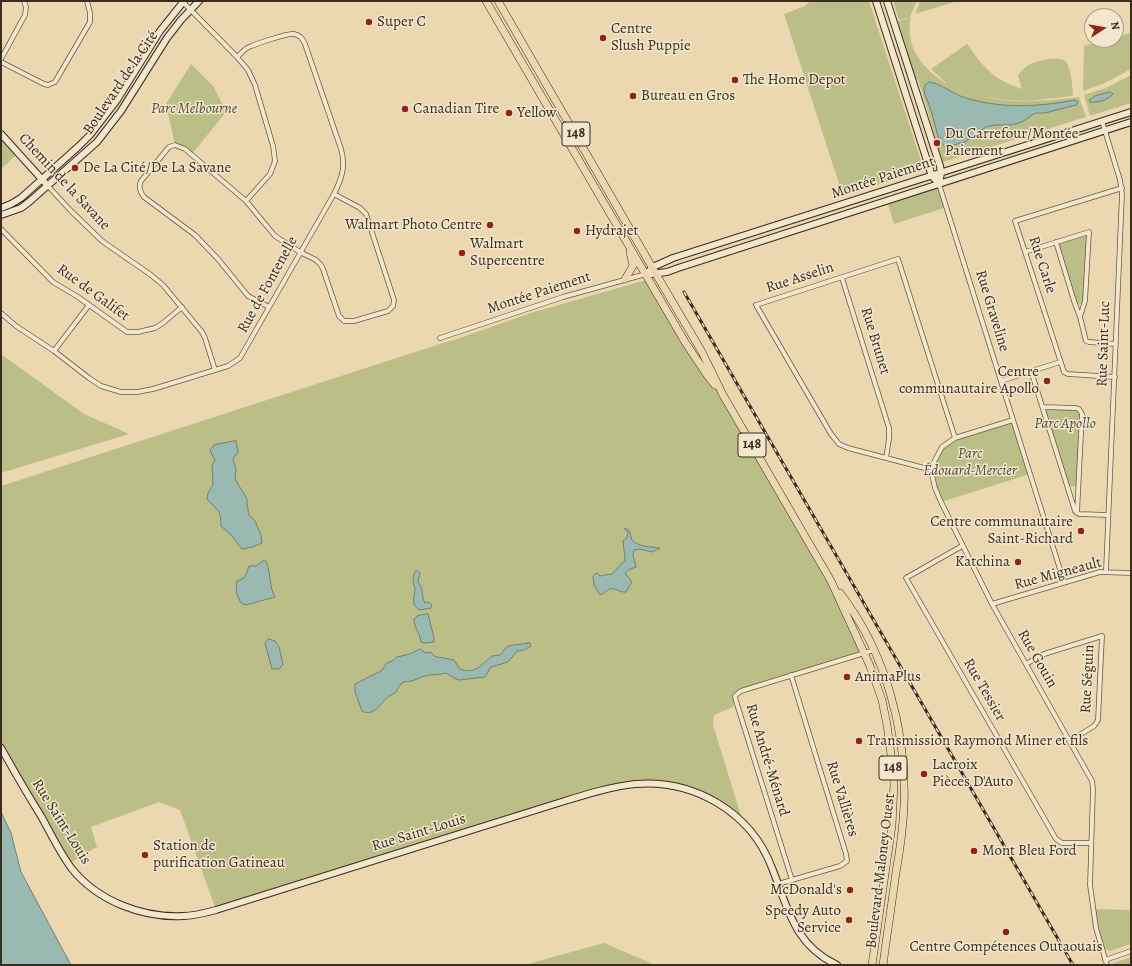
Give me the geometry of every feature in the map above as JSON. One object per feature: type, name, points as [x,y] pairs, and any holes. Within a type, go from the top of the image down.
[{"type":"main road","name":"Boulevard Maloney Ouest","points":[[486,1],[685,342],[707,375],[723,395]]},
{"type":"main road","name":"Boulevard Maloney Ouest","points":[[498,1],[702,352],[723,395],[831,582],[865,653],[882,700],[887,725],[894,784],[894,807],[891,838],[872,965]]},
{"type":"main road","points":[[622,234],[633,262],[631,270],[625,279]]},
{"type":"main road","name":"Boulevard Maloney Ouest","points":[[831,582],[848,603],[875,650],[887,682],[896,714],[901,747],[904,808],[883,965]]},
{"type":"street","points":[[24,1],[26,7],[25,15],[1,61],[48,85],[55,82],[90,22],[90,13],[87,1]]},
{"type":"street","points":[[183,1],[190,10],[237,57],[248,70],[252,78],[275,156],[274,166],[270,174],[246,201]]},
{"type":"street","name":"Boulevard de la Cité","points":[[1,208],[16,201],[90,135],[117,100],[160,31],[183,1]]},
{"type":"street","name":"Boulevard de la Cité","points":[[1,214],[26,205],[97,142],[121,111],[167,38],[199,1]]},
{"type":"street","points":[[876,1],[932,176],[939,184]]},
{"type":"street","points":[[886,1],[942,173],[939,184]]},
{"type":"street","name":"Rue de Fontenelle","points":[[1,312],[20,330],[54,351],[89,378],[102,386],[121,392],[144,391],[215,370],[233,363],[240,358],[334,194],[342,177],[344,160],[301,37],[294,34],[286,35],[252,46],[244,50],[237,57]]},
{"type":"street","name":"Montée Paiement","points":[[440,338],[563,297],[646,274],[673,258],[1131,112]]},
{"type":"street","name":"Rue Saint-Luc","points":[[1102,121],[1122,188],[1106,571]]},
{"type":"street","name":"Montée Paiement","points":[[654,270],[678,268],[1131,122]]},
{"type":"street","name":"Chemin de la Savane","points":[[1,134],[70,210],[98,238],[156,279],[182,307],[202,332],[215,370]]},
{"type":"street","points":[[269,307],[248,296],[218,259],[195,235],[144,197],[141,192],[140,184],[166,149],[175,145],[185,148],[246,201],[275,236],[316,260],[321,265],[338,313],[344,321],[354,321],[388,310],[393,306],[394,295],[366,214],[360,208],[334,194]]},
{"type":"street","name":"Rue Graveline","points":[[939,184],[1064,582]]},
{"type":"street","name":"Rue Carle","points":[[1115,377],[1066,374],[1064,372],[1015,221],[1122,188]]},
{"type":"street","name":"Rue de Galifet","points":[[1,229],[54,282],[123,330],[131,333],[155,328],[182,307]]},
{"type":"street","points":[[1025,252],[1089,232],[1086,301],[1080,317]]},
{"type":"street","points":[[1056,242],[1080,317],[1086,341],[1116,344]]},
{"type":"street","name":"Rue Asselin","points":[[932,470],[842,446],[835,440],[756,305],[898,260],[955,438]]},
{"type":"street","name":"Rue Brunet","points":[[842,278],[889,428],[886,458]]},
{"type":"street","points":[[54,351],[89,305]]},
{"type":"street","points":[[1001,381],[1060,362]]},
{"type":"street","points":[[1031,371],[1075,511],[1077,513]]},
{"type":"street","points":[[1043,408],[1075,408],[1079,409],[1082,414],[1077,513]]},
{"type":"street","points":[[932,470],[939,452],[945,444],[955,438],[1013,420]]},
{"type":"street","name":"Rue Gouin","points":[[932,470],[935,488],[962,546],[992,604],[1070,740],[1093,785],[1091,891],[1096,928],[1106,965]]},
{"type":"street","points":[[1077,513],[1108,515]]},
{"type":"street","name":"Rue Tessier","points":[[962,546],[906,578],[1056,839],[1062,843],[1091,843]]},
{"type":"street","name":"Rue Migneault","points":[[992,604],[1100,572],[1131,573]]},
{"type":"street","name":"Rue Séguin","points":[[1026,664],[1044,654],[1102,636],[1098,720],[1094,726],[1070,740]]},
{"type":"street","name":"Rue André-Ménard","points":[[792,880],[735,699],[736,694],[741,690],[875,650]]},
{"type":"street","name":"Rue Vallières","points":[[778,884],[843,865],[847,861],[791,675]]},
{"type":"street","name":"Rue Saint-Louis","points":[[1,748],[64,856],[75,872],[90,886],[116,902],[133,909],[153,914],[184,916],[216,910],[570,800],[617,787],[642,784],[659,784],[688,790],[712,800],[730,811],[743,822],[757,839],[769,859],[790,918],[803,938],[820,955],[837,965]]},
{"type":"street","points":[[1105,960],[1131,951]]},
{"type":"green space","points":[[810,1],[869,1],[924,170],[843,196],[784,14],[805,6]]},
{"type":"green space","points":[[893,1],[917,1],[910,17],[899,20]]},
{"type":"green space","points":[[920,1],[958,1],[915,14]]},
{"type":"green space","points":[[911,17],[910,38],[917,56],[930,71],[947,84],[931,69],[967,44],[990,72],[1004,82],[1022,89],[1018,75],[1027,66],[1053,59],[1063,60],[1068,65],[1073,96],[1029,101],[1079,97],[1086,117],[943,162],[918,79],[912,82],[893,23]],"holes":[[[985,97],[1029,101],[1009,101]]]},
{"type":"green space","points":[[1131,33],[1131,69],[1105,83],[1083,91],[1084,46],[1084,48],[1124,48],[1124,35]]},
{"type":"green space","name":"Parc Melbourne","points":[[191,64],[214,87],[226,112],[192,154],[175,145],[166,104]]},
{"type":"green space","points":[[1131,75],[1131,103],[1090,116],[1084,95],[1108,87]]},
{"type":"green space","points":[[1,134],[18,153],[1,169]]},
{"type":"green space","points":[[939,184],[947,207],[894,224],[887,201]]},
{"type":"green space","points":[[1089,232],[1084,303],[1078,304],[1076,303],[1056,242]]},
{"type":"green space","points":[[646,280],[723,395],[831,581],[865,653],[738,692],[733,707],[714,715],[713,725],[743,822],[723,806],[674,787],[626,785],[216,910],[180,810],[159,802],[91,827],[97,847],[68,864],[1,748],[1,486],[454,340],[534,312]]},
{"type":"green space","points":[[1,354],[84,414],[129,434],[1,473]]},
{"type":"green space","name":"Parc Apollo","points":[[1043,407],[1075,408],[1081,411],[1079,484],[1076,486],[1066,485]]},
{"type":"green space","name":"Parc Édouard-Mercier","points":[[1013,420],[1030,474],[941,502],[933,481],[936,457],[950,440]]},
{"type":"green space","points":[[1093,909],[1131,910],[1131,944],[1110,951],[1105,949],[1099,940]]},
{"type":"green space","points":[[604,943],[655,965],[524,965]]},
{"type":"green space","points":[[1131,957],[1131,965],[1111,964]]},
{"type":"water","points":[[930,82],[963,97],[990,104],[1019,106],[1075,100],[1078,103],[1076,105],[1045,113],[1035,113],[1022,122],[1011,125],[995,125],[986,127],[965,142],[946,147],[939,140],[931,110],[925,95],[925,85]]},
{"type":"water","points":[[1110,92],[1113,94],[1103,101],[1090,102],[1089,100],[1095,96]]},
{"type":"water","points":[[236,441],[238,452],[233,459],[236,469],[235,479],[247,499],[249,515],[255,521],[261,535],[262,543],[253,547],[242,549],[231,535],[221,526],[219,513],[207,499],[208,493],[213,485],[212,464],[215,461],[210,450],[214,445]]},
{"type":"water","points":[[624,528],[629,530],[632,540],[635,543],[642,546],[660,548],[652,552],[640,549],[634,550],[633,555],[636,567],[625,573],[632,582],[626,592],[609,589],[600,595],[594,585],[593,576],[596,573],[600,576],[612,574],[625,560],[623,541],[626,539],[628,533]]},
{"type":"water","points":[[263,561],[266,561],[268,566],[275,597],[246,605],[241,603],[237,595],[236,582],[245,577],[249,566],[256,566]]},
{"type":"water","points":[[418,571],[420,573],[418,582],[421,587],[425,603],[429,602],[432,605],[431,608],[419,610],[415,605],[415,588],[413,580],[415,572]]},
{"type":"water","points":[[428,614],[434,642],[424,643],[421,642],[414,619],[417,616]]},
{"type":"water","points":[[269,639],[275,641],[279,647],[283,664],[279,669],[272,669],[265,643]]},
{"type":"water","points":[[530,643],[531,646],[524,650],[517,651],[508,662],[491,667],[485,677],[459,680],[446,673],[423,676],[413,681],[403,682],[395,693],[389,696],[374,711],[366,713],[362,711],[355,692],[355,684],[381,671],[387,663],[397,657],[410,654],[420,649],[426,653],[431,652],[437,657],[454,660],[460,669],[470,671],[478,668],[492,656],[500,655],[509,646]]},
{"type":"water","points":[[1,812],[11,833],[21,872],[71,965],[1,965]]},
{"type":"railway","points":[[684,292],[1073,965]]},
{"type":"place","name":"Super C","points":[[369,22]]},
{"type":"place","name":"Centre Slush Puppie","points":[[603,38]]},
{"type":"place","name":"The Home Depot","points":[[735,80]]},
{"type":"place","name":"Bureau en Gros","points":[[633,96]]},
{"type":"place","name":"Canadian Tire","points":[[405,109]]},
{"type":"place","name":"Yellow","points":[[509,113]]},
{"type":"place","name":"Du Carrefour/Montée Paiement","points":[[937,143]]},
{"type":"place","name":"De La Cité/De La Savane","points":[[75,168]]},
{"type":"place","name":"Walmart Photo Centre","points":[[490,225]]},
{"type":"place","name":"Hydrajet","points":[[577,231]]},
{"type":"place","name":"Walmart Supercentre","points":[[462,253]]},
{"type":"place","name":"Centre communautaire Apollo","points":[[1047,381]]},
{"type":"place","name":"Centre communautaire Saint-Richard","points":[[1081,531]]},
{"type":"place","name":"Katchina","points":[[1018,562]]},
{"type":"place","name":"AnimaPlus","points":[[847,677]]},
{"type":"place","name":"Transmission Raymond Miner et fils","points":[[859,741]]},
{"type":"place","name":"Lacroix Pièces D'Auto","points":[[924,774]]},
{"type":"place","name":"Mont Bleu Ford","points":[[974,851]]},
{"type":"place","name":"Station de purification Gatineau","points":[[145,855]]},
{"type":"place","name":"McDonald's","points":[[850,890]]},
{"type":"place","name":"Speedy Auto Service","points":[[849,920]]},
{"type":"place","name":"Centre Compétences Outaouais","points":[[1006,932]]}]
